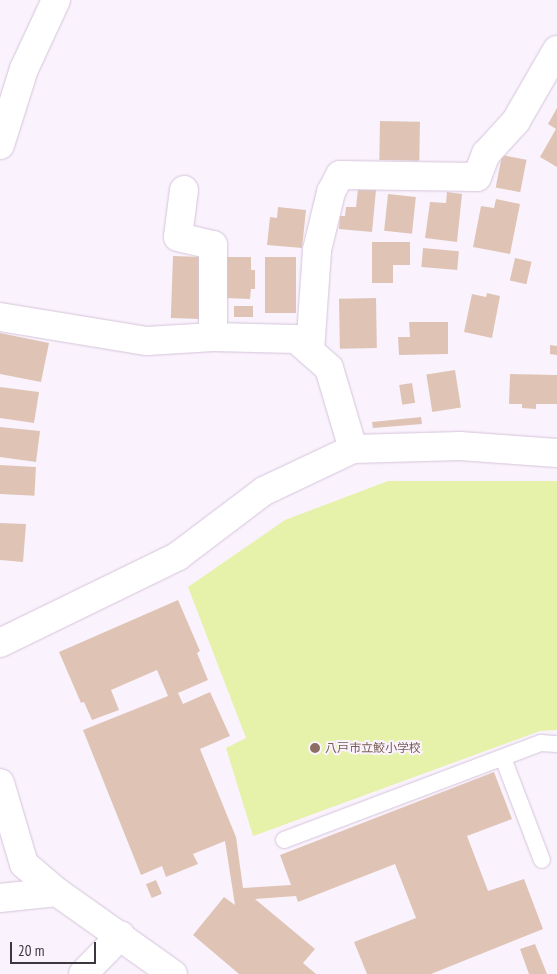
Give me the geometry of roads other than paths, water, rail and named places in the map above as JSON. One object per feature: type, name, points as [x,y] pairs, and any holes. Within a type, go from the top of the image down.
[{"type":"street","points":[[0,146],[24,69],[56,0]]},
{"type":"street","points":[[310,351],[316,250],[331,192],[340,175],[477,177],[486,154],[516,121],[557,50]]},
{"type":"street","points":[[184,190],[178,237],[214,245],[213,336]]},
{"type":"street","points":[[0,317],[147,342],[213,336],[296,339],[329,368],[353,449]]},
{"type":"street","points":[[0,643],[178,556],[264,491],[353,449],[460,446],[557,453]]},
{"type":"street","points":[[0,783],[24,864],[57,892],[173,974]]},
{"type":"street","points":[[0,898],[57,892]]},
{"type":"street","points":[[83,974],[121,936]]},
{"type":"lane","points":[[284,840],[541,743],[557,744]]},
{"type":"lane","points":[[503,758],[542,860]]},
{"type":"place","name":"八戸市立鮫小学校","points":[[315,748]]}]
